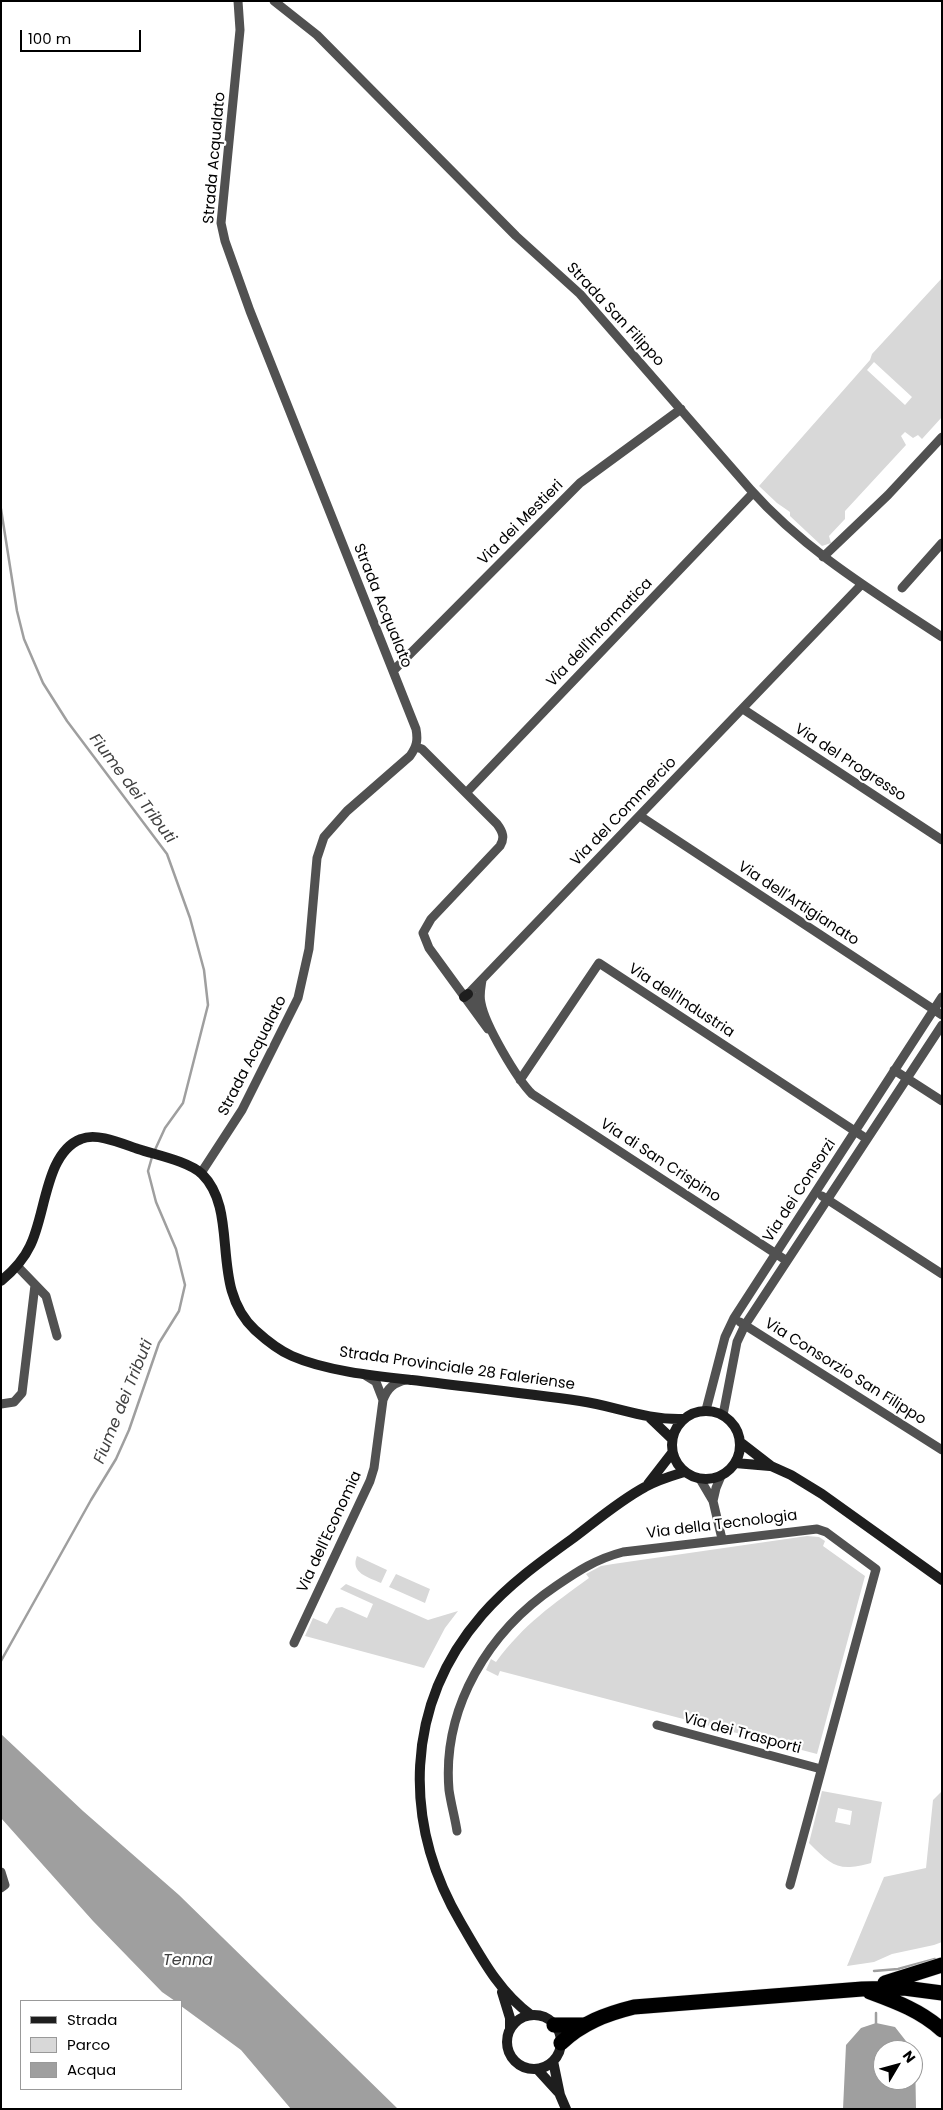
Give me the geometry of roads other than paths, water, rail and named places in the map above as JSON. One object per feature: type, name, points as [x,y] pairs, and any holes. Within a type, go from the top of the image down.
[{"type":"highway","points":[[862,1989],[942,1965]]},
{"type":"highway","points":[[561,2044],[583,2025],[609,2014],[634,2007],[862,1989],[904,1988],[942,1993]]},
{"type":"highway","points":[[862,1989],[909,2007],[929,2018],[942,2030]]},
{"type":"highway","points":[[554,2025],[583,2025]]},
{"type":"main road","points":[[1,1281],[18,1267],[31,1246],[56,1162],[66,1148],[82,1138],[97,1137],[133,1147],[174,1160],[201,1173]]},
{"type":"main road","name":"Strada Provinciale 28 Faleriense","points":[[201,1173],[210,1186],[220,1209],[229,1289],[252,1328],[270,1343],[292,1356],[363,1374],[592,1403],[649,1418],[682,1419]]},
{"type":"main road","points":[[706,1410],[723,1415],[734,1426],[740,1442],[740,1453],[736,1463],[721,1476],[711,1479],[700,1479],[684,1472],[677,1464],[672,1453],[672,1439],[675,1428],[682,1419],[690,1414],[706,1410]]},
{"type":"main road","name":"Strada Provinciale 28 Faleriense","points":[[649,1418],[672,1439]]},
{"type":"main road","points":[[740,1442],[771,1466],[791,1475],[822,1494],[942,1580]]},
{"type":"main road","points":[[646,1486],[672,1453]]},
{"type":"main road","points":[[736,1463],[771,1466]]},
{"type":"main road","points":[[531,2015],[516,2005],[501,1988],[457,1916],[437,1876],[427,1843],[420,1803],[421,1757],[426,1720],[438,1684],[457,1648],[482,1614],[511,1586],[542,1561],[646,1486],[684,1472]]},
{"type":"main road","points":[[501,1988],[510,2018],[510,2029],[507,2037],[509,2054],[521,2066],[537,2069],[543,2068],[553,2061],[560,2050],[561,2044],[558,2030],[540,2016],[531,2015],[523,2018],[510,2029]]},
{"type":"main road","points":[[553,2061],[560,2095],[566,2109]]},
{"type":"main road","points":[[537,2069],[560,2095]]},
{"type":"street","name":"Strada Acqualato","points":[[201,1173],[242,1110],[298,998],[309,949],[317,858],[324,837],[347,811],[400,766],[416,747],[418,738],[250,311],[225,241],[221,223],[240,30],[238,1]]},
{"type":"street","name":"Strada San Filippo","points":[[274,1],[317,35],[516,236],[580,294],[753,493],[777,518],[823,557],[942,637]]},
{"type":"street","name":"Via dei Mestieri","points":[[393,671],[580,483],[681,409]]},
{"type":"street","points":[[823,557],[882,502],[942,437]]},
{"type":"street","name":"Via dell'Informatica","points":[[466,793],[753,493]]},
{"type":"street","points":[[902,588],[942,543]]},
{"type":"street","name":"Via del Commercio","points":[[466,996],[862,584]]},
{"type":"street","name":"Via del Progresso","points":[[742,709],[942,840]]},
{"type":"street","points":[[416,747],[422,749],[497,824],[503,835],[503,841],[427,924],[423,933],[429,948],[496,1039],[520,1080]]},
{"type":"street","name":"Via dell'Artigianato","points":[[640,816],[938,1012]]},
{"type":"street","name":"Via dell'Industria","points":[[520,1080],[599,963],[867,1139]]},
{"type":"street","points":[[480,1004],[482,980]]},
{"type":"street","points":[[466,996],[474,996],[480,1004],[496,1039]]},
{"type":"street","name":"Via dei Consorzi","points":[[706,1410],[724,1338],[734,1318],[894,1070],[938,1012],[942,997]]},
{"type":"street","name":"Via dei Consorzi","points":[[723,1415],[737,1342],[745,1325],[942,1025]]},
{"type":"street","points":[[894,1070],[942,1101]]},
{"type":"street","name":"Via di San Crispino","points":[[520,1080],[532,1094],[787,1261]]},
{"type":"street","points":[[816,1192],[942,1274]]},
{"type":"street","points":[[18,1267],[46,1296],[57,1336]]},
{"type":"street","points":[[1,1404],[14,1402],[22,1393],[35,1285]]},
{"type":"street","name":"Via Consorzio San Filippo","points":[[734,1318],[942,1450]]},
{"type":"street","points":[[363,1374],[376,1382],[384,1390]]},
{"type":"street","points":[[380,1376],[385,1379],[384,1390]]},
{"type":"street","points":[[384,1390],[394,1383],[406,1380]]},
{"type":"street","name":"Via dell'Economia","points":[[294,1643],[370,1481],[374,1468],[384,1390]]},
{"type":"street","points":[[713,1501],[721,1476]]},
{"type":"street","points":[[700,1479],[713,1501],[722,1539]]},
{"type":"street","name":"Via della Tecnologia","points":[[457,1831],[449,1790],[450,1758],[454,1730],[462,1700],[487,1652],[505,1629],[524,1610],[550,1590],[603,1557],[623,1552],[722,1539],[817,1529],[826,1532],[876,1569],[790,1884]]},
{"type":"street","name":"Via dei Trasporti","points":[[657,1725],[821,1769]]},
{"type":"street","points":[[1,1872],[5,1885],[1,1888]]},
{"type":"water","name":"Tenna","points":[[1,1734],[83,1811],[179,1895],[398,2109],[291,2109],[241,2050],[182,2007],[182,2000],[174,2000],[162,1992],[93,1921],[1,1818]]},
{"type":"water","points":[[876,2023],[895,2027],[905,2040],[873,2040],[873,2090],[916,2090],[916,2109],[843,2109],[846,2045],[861,2028]]},
{"type":"waterway","name":"Fiume dei Tributi","points":[[1,509],[17,611],[24,639],[43,683],[67,721],[167,854],[190,918],[204,970],[208,1005],[183,1103],[165,1128],[154,1152]]},
{"type":"waterway","name":"Fiume dei Tributi","points":[[1,1661],[116,1459],[129,1430],[159,1343],[179,1311],[185,1285],[176,1249],[156,1202],[148,1171],[152,1157]]},
{"type":"waterway","points":[[874,1971],[898,1969],[935,1959]]},
{"type":"waterway","points":[[876,2013],[876,2026]]}]
